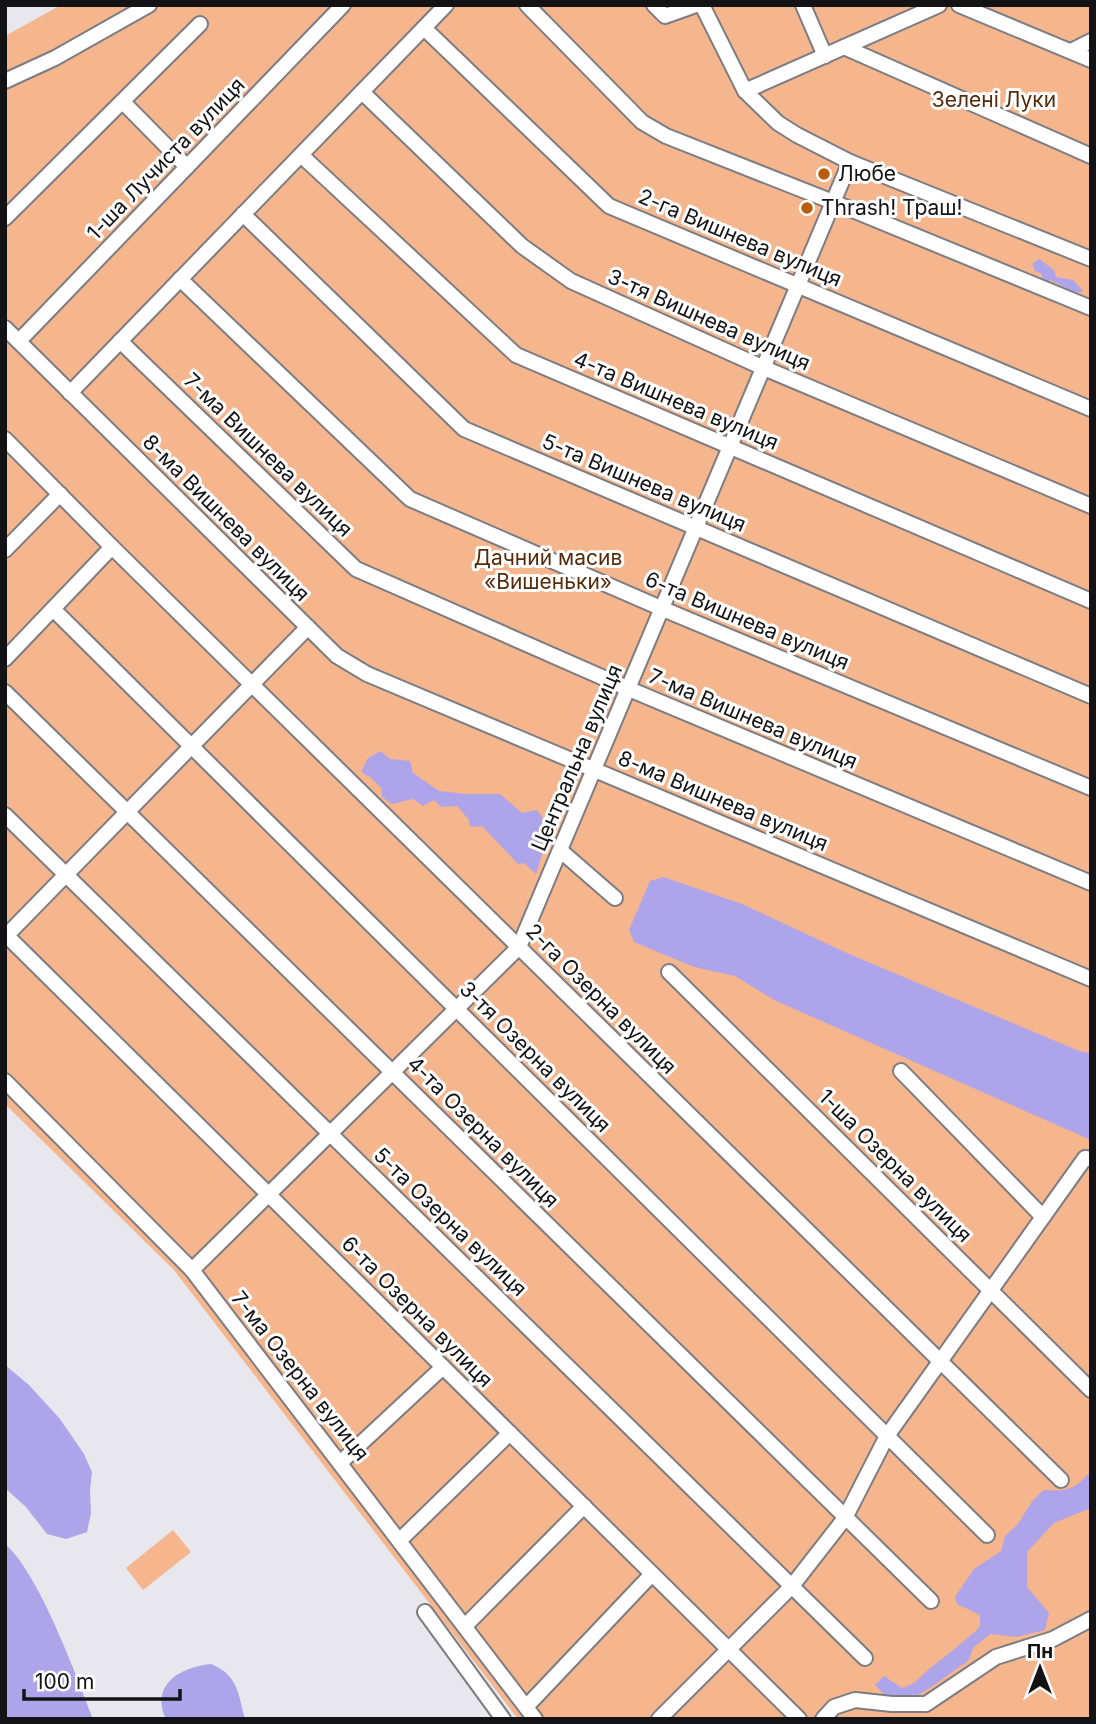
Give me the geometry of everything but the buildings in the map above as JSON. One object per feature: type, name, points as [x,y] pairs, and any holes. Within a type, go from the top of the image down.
[{"type":"street","points":[[5,82],[55,58],[149,5]]},
{"type":"street","name":"1-ша Лучиста вулиця","points":[[19,341],[343,5]]},
{"type":"street","points":[[70,393],[446,5]]},
{"type":"street","points":[[527,5],[642,122],[666,136],[1091,308]]},
{"type":"street","points":[[654,5],[665,16],[696,5]]},
{"type":"street","points":[[702,5],[745,91],[778,123],[850,162],[1091,259]]},
{"type":"street","points":[[803,5],[825,56]]},
{"type":"street","points":[[900,5],[906,20]]},
{"type":"street","points":[[745,91],[939,5]]},
{"type":"street","points":[[958,5],[1091,60]]},
{"type":"street","points":[[5,218],[200,24]]},
{"type":"street","name":"2-га Вишнева вулиця","points":[[424,28],[609,206],[1091,409]]},
{"type":"street","points":[[1071,51],[1091,41]]},
{"type":"street","points":[[844,47],[1091,156]]},
{"type":"street","name":"3-тя Вишнева вулиця","points":[[362,92],[522,246],[571,281],[764,368],[1091,506]]},
{"type":"street","points":[[123,102],[187,167]]},
{"type":"street","name":"4-та Вишнева вулиця","points":[[301,155],[516,355],[1091,601]]},
{"type":"street","name":"Центральна вулиця","points":[[192,1270],[519,947],[850,162]]},
{"type":"street","name":"5-та Вишнева вулиця","points":[[243,214],[464,429],[1091,696]]},
{"type":"street","name":"6-та Вишнева вулиця","points":[[180,279],[410,499],[663,609],[1091,788]]},
{"type":"street","name":"8-ма Вишнева вулиця","points":[[5,328],[337,656],[367,674],[1091,979]]},
{"type":"street","name":"7-ма Вишнева вулиця","points":[[120,341],[356,569],[629,689],[1091,883]]},
{"type":"street","name":"2-га Озерна вулиця","points":[[5,439],[1060,1480]]},
{"type":"street","points":[[5,550],[60,494]]},
{"type":"street","points":[[5,659],[112,547]]},
{"type":"street","name":"3-тя Озерна вулиця","points":[[53,609],[987,1535]]},
{"type":"street","points":[[6,936],[308,627]]},
{"type":"street","name":"4-та Озерна вулиця","points":[[5,692],[930,1601]]},
{"type":"street","name":"5-та Озерна вулиця","points":[[5,815],[865,1658]]},
{"type":"street","points":[[561,851],[614,898]]},
{"type":"street","name":"6-та Озерна вулиця","points":[[6,936],[799,1719]]},
{"type":"street","name":"1-ша Озерна вулиця","points":[[669,972],[1091,1390]]},
{"type":"street","points":[[901,1071],[1042,1216]]},
{"type":"street","name":"7-ма Озерна вулиця","points":[[5,1081],[192,1270],[531,1713]]},
{"type":"street","points":[[659,1719],[792,1587],[845,1518],[887,1436],[1042,1216],[1085,1158],[1091,1159]]},
{"type":"street","points":[[340,1463],[443,1367]]},
{"type":"street","points":[[400,1540],[510,1433]]},
{"type":"street","points":[[465,1626],[584,1506]]},
{"type":"street","points":[[531,1713],[652,1574]]},
{"type":"street","points":[[425,1612],[503,1719]]},
{"type":"street","points":[[822,1719],[834,1707],[855,1700],[926,1704],[996,1657],[1053,1639],[1091,1619]]},
{"type":"green space","name":"Дачний масив «Вишеньки»","points":[[61,5],[1091,5],[1091,1719],[518,1719],[174,1270],[5,1104],[5,36]]},
{"type":"green space","points":[[173,1530],[191,1552],[143,1590],[126,1568]]},
{"type":"shaded area","points":[[1039,259],[1054,270],[1056,277],[1073,280],[1083,291],[1076,293],[1050,280],[1046,284],[1041,283],[1042,274],[1035,271],[1032,264]]},
{"type":"shaded area","points":[[381,751],[390,759],[410,761],[413,773],[439,791],[500,794],[522,813],[537,810],[550,828],[536,874],[524,863],[518,864],[482,826],[470,827],[469,820],[457,806],[441,807],[434,800],[423,806],[413,799],[392,804],[382,797],[381,788],[361,772],[368,758]]},
{"type":"shaded area","points":[[663,877],[742,904],[849,954],[1079,1051],[1091,1053],[1091,1140],[774,1000],[735,976],[694,967],[634,942],[629,930],[650,881]]},
{"type":"shaded area","points":[[5,1365],[29,1385],[60,1419],[84,1454],[92,1472],[91,1513],[87,1532],[66,1539],[47,1534],[26,1507],[5,1488]]},
{"type":"shaded area","points":[[1091,1471],[1091,1508],[1054,1523],[1027,1552],[1027,1587],[1049,1613],[1045,1630],[1017,1637],[990,1634],[973,1648],[969,1660],[927,1690],[905,1702],[887,1697],[875,1685],[884,1676],[902,1688],[911,1684],[980,1627],[980,1615],[957,1604],[955,1597],[974,1569],[1001,1551],[1005,1536],[1018,1524],[1033,1500],[1044,1490],[1070,1488]]},
{"type":"shaded area","points":[[5,1544],[31,1577],[67,1652],[93,1719],[5,1719]]},
{"type":"shaded area","points":[[211,1664],[232,1679],[245,1719],[166,1719],[162,1707],[165,1687],[179,1673]]},
{"type":"place","name":"Любе","points":[[824,174]]},
{"type":"place","name":"Thrash! Траш!","points":[[807,208]]},
{"type":"park label","name":"Зелені Луки","points":[[994,100]]}]
